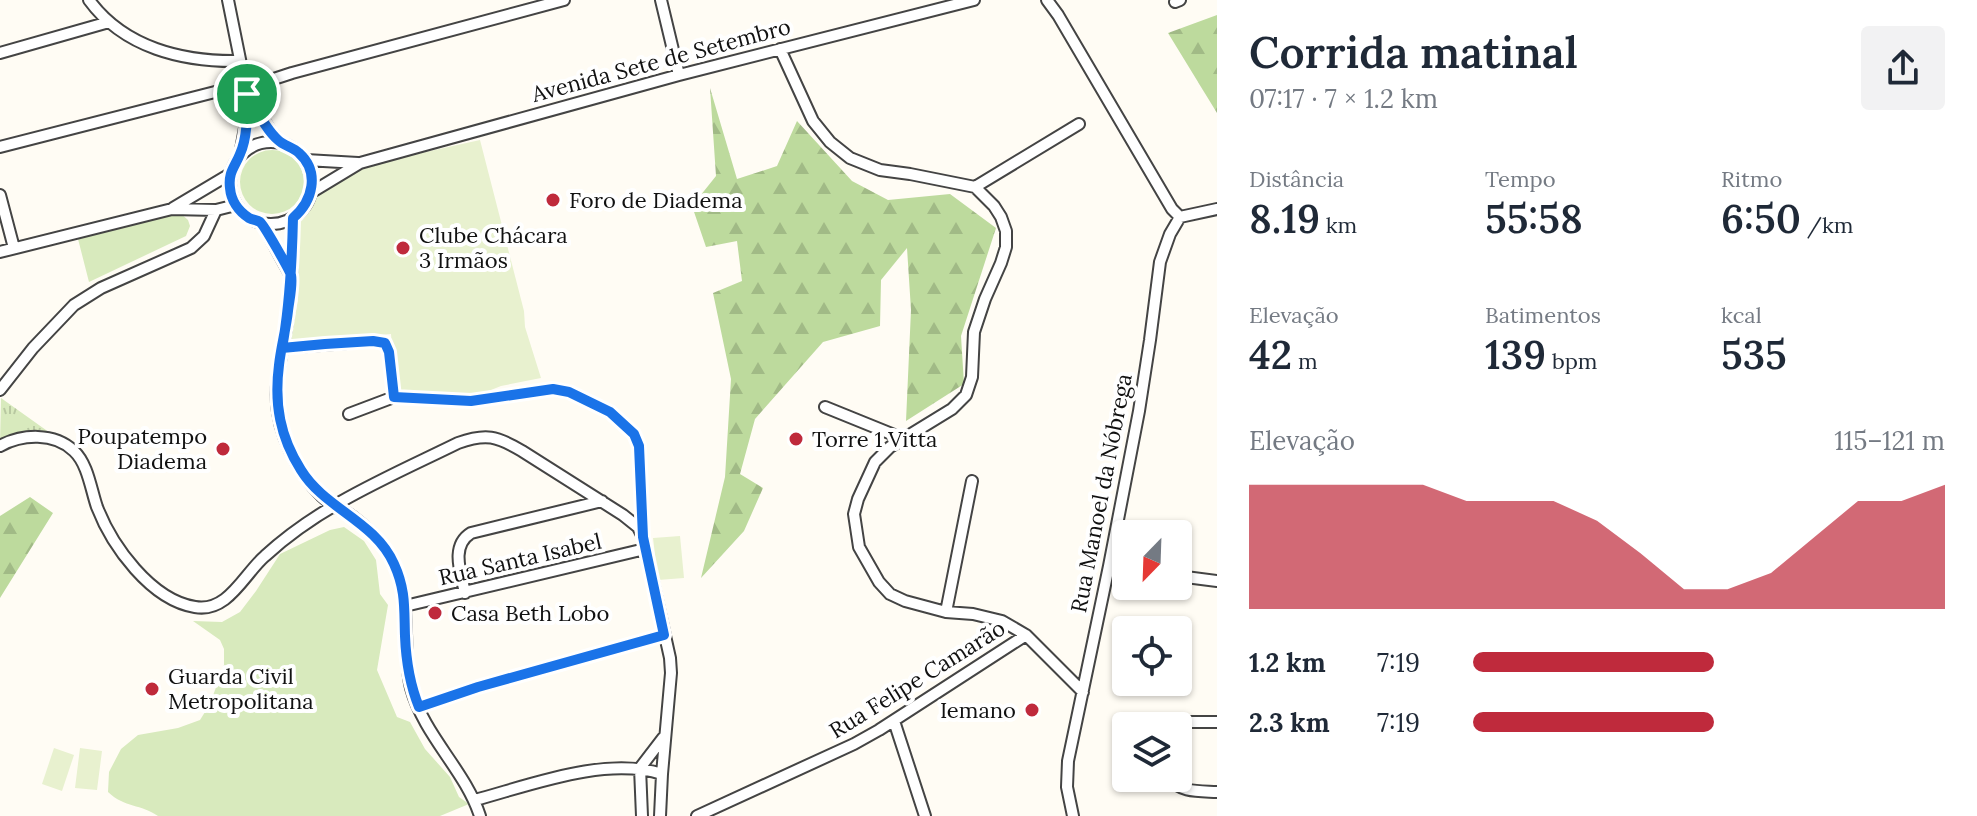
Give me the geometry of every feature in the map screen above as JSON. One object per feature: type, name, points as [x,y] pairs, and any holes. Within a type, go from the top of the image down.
[{"type":"street","points":[[89,0],[98,13],[132,39],[159,51],[191,59],[239,61]]},
{"type":"street","points":[[228,0],[246,91],[247,117],[240,155],[230,174],[229,184],[236,205],[243,213],[262,223],[273,224],[293,218],[302,211],[312,192],[312,181],[306,160],[271,132],[246,91]]},
{"type":"street","points":[[0,147],[215,92],[246,91],[292,73],[564,0]]},
{"type":"street","points":[[661,0],[679,75]]},
{"type":"street","name":"Avenida Sete de Setembro","points":[[312,192],[360,163],[679,75],[974,0]]},
{"type":"street","points":[[1047,0],[1172,209],[1180,217],[1217,209]]},
{"type":"street","points":[[0,53],[109,22]]},
{"type":"street","points":[[780,49],[813,121],[830,142],[850,158],[880,170],[975,187],[994,206],[1006,231],[1006,247],[974,332],[972,377],[966,395],[952,409],[890,447],[875,462],[854,514],[859,547],[879,582],[890,594],[946,612],[1002,621],[1026,635],[1083,692]]},
{"type":"street","points":[[975,187],[1079,124]]},
{"type":"street","points":[[240,155],[258,143],[280,142]]},
{"type":"street","name":"Avenida Sete de Setembro","points":[[306,160],[360,163]]},
{"type":"street","points":[[172,209],[230,174]]},
{"type":"street","points":[[0,195],[14,248]]},
{"type":"street","points":[[0,252],[172,209],[216,210],[236,205]]},
{"type":"street","points":[[0,390],[33,348],[74,305],[101,288],[191,248],[204,236],[216,210]]},
{"type":"street","name":"Rua Manoel da Nóbrega","points":[[1073,816],[1067,787],[1068,761],[1139,411],[1160,262],[1180,217]]},
{"type":"street","points":[[293,218],[291,275],[279,365],[277,412],[286,442],[302,472],[333,505],[353,516],[377,538],[393,561],[403,585],[411,688],[425,723],[475,800],[480,816]]},
{"type":"street","points":[[262,223],[291,275]]},
{"type":"street","points":[[282,348],[385,343],[388,346],[394,397]]},
{"type":"street","points":[[349,414],[394,397],[471,401],[553,389],[569,392],[610,412],[634,434],[639,446],[643,537],[671,673],[660,816]]},
{"type":"street","points":[[825,407],[904,439]]},
{"type":"street","points":[[0,446],[31,436],[56,442],[74,451],[86,472],[109,535],[130,563],[170,599],[196,608],[214,607],[225,599],[281,541],[333,505],[476,437],[505,441],[602,501],[638,527],[643,537]]},
{"type":"street","points":[[946,612],[972,481]]},
{"type":"street","points":[[465,593],[458,555],[464,538],[471,533],[602,501]]},
{"type":"street","name":"Rua Santa Isabel","points":[[405,606],[645,549]]},
{"type":"street","points":[[1192,578],[1217,581]]},
{"type":"street","points":[[419,707],[478,687],[664,635]]},
{"type":"street","name":"Rua Felipe Camarão","points":[[697,816],[854,744],[1026,635]]},
{"type":"street","points":[[894,721],[925,816]]},
{"type":"street","points":[[1192,722],[1217,722]]},
{"type":"street","points":[[642,816],[640,768],[664,736]]},
{"type":"street","points":[[475,800],[599,768],[640,768],[662,774]]},
{"type":"street","points":[[1192,790],[1217,792]]},
{"type":"green space","points":[[1217,15],[1217,113],[1168,33]]},
{"type":"green space","points":[[710,88],[737,179],[777,166],[797,121],[852,181],[888,200],[950,194],[996,228],[961,336],[964,384],[906,421],[911,310],[907,248],[881,280],[880,326],[823,342],[755,419],[740,474],[763,488],[744,531],[701,578],[725,477],[731,379],[713,293],[742,281],[737,241],[706,247],[692,206],[716,176]]},
{"type":"green space","name":"Clube Chácara 3 Irmãos","points":[[480,140],[524,311],[525,327],[541,378],[501,386],[481,394],[395,392],[391,334],[290,343],[298,300],[298,219],[310,208],[316,194],[362,166]]},
{"type":"green space","points":[[272,150],[284,152],[295,159],[302,170],[302,194],[295,205],[284,212],[272,214],[260,212],[249,205],[242,194],[240,182],[242,170],[249,159],[260,152]]},
{"type":"green space","points":[[179,212],[190,226],[186,236],[89,282],[78,239]]},
{"type":"green space","points":[[1,398],[74,450],[38,434],[22,435],[0,443]]},
{"type":"green space","points":[[30,497],[53,513],[0,598],[0,516]]},
{"type":"green space","points":[[344,527],[364,541],[376,560],[380,594],[388,605],[377,670],[397,717],[410,722],[425,749],[450,777],[459,797],[469,804],[440,816],[158,816],[121,801],[108,792],[109,772],[121,749],[138,735],[178,728],[200,720],[210,704],[224,665],[224,649],[220,640],[193,621],[222,622],[240,612],[280,554],[330,530]]},
{"type":"green space","points":[[680,536],[684,578],[658,580],[653,538]]},
{"type":"green space","points":[[54,748],[74,755],[62,791],[42,784]]},
{"type":"green space","points":[[80,748],[102,751],[97,790],[75,788]]},
{"type":"place","name":"Foro de Diadema","points":[[553,200]]},
{"type":"place","name":"Clube Chácara 3 Irmãos","points":[[403,248]]},
{"type":"place","name":"Torre 1 Vitta","points":[[796,439]]},
{"type":"place","name":"Poupatempo Diadema","points":[[223,449]]},
{"type":"place","name":"Casa Beth Lobo","points":[[435,613]]},
{"type":"place","name":"Guarda Civil Metropolitana","points":[[152,689]]},
{"type":"place","name":"Iemano","points":[[1032,710]]},
{"type":"route","points":[[247,94],[247,117],[240,155],[230,174],[231,195],[243,213],[262,223],[291,275],[279,365],[277,412],[286,442],[302,472],[333,505],[353,516],[377,538],[393,561],[403,585],[411,688],[419,707],[478,687],[664,635],[643,537],[639,446],[634,434],[610,412],[569,392],[553,389],[471,401],[394,397],[389,352],[385,343],[373,341],[282,348],[289,300],[291,275],[293,218],[308,202],[312,181],[306,160],[271,132],[247,94]]}]
